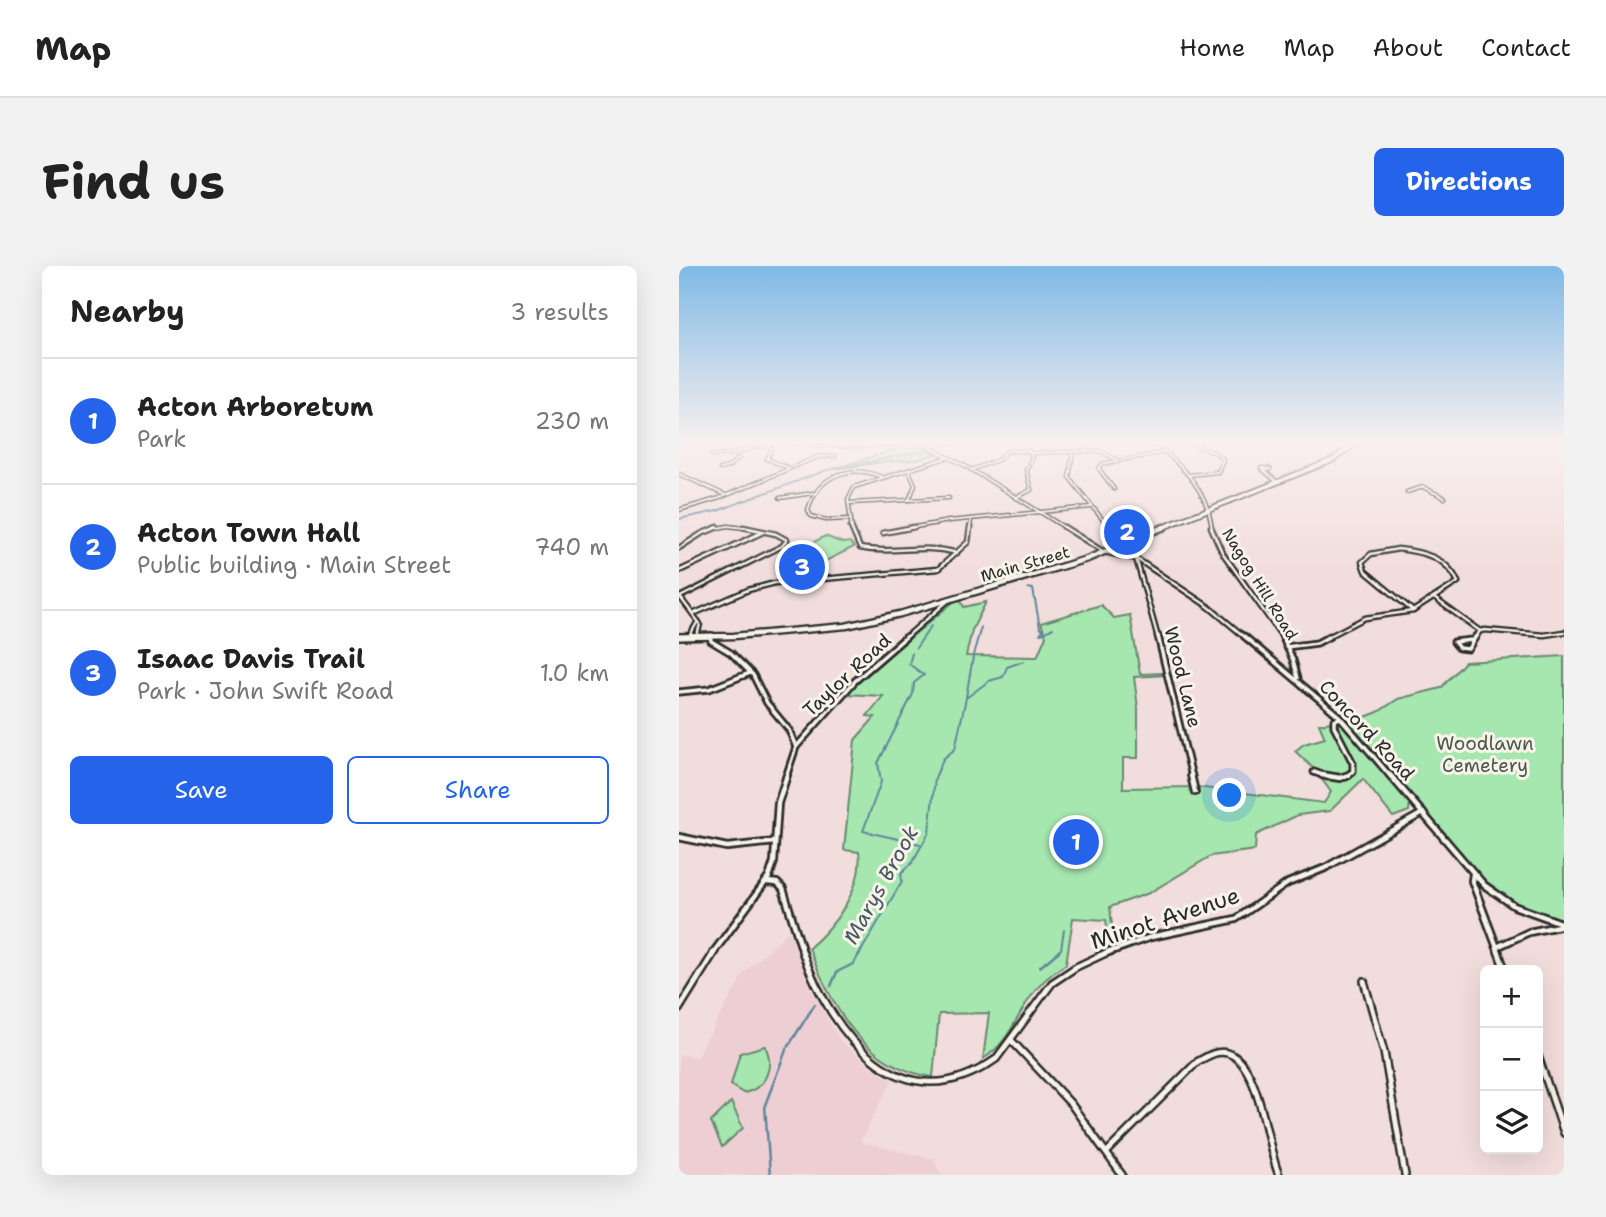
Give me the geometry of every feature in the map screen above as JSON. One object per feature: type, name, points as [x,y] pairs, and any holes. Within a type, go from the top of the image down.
[{"type":"main road","name":"Main Street","points":[[679,636],[861,624],[1104,552],[1268,484]]},
{"type":"street","points":[[701,484],[725,496]]},
{"type":"street","points":[[679,510],[752,484]]},
{"type":"street","points":[[822,484],[814,493],[808,510],[811,516],[826,520],[851,519]]},
{"type":"street","points":[[862,484],[853,488],[848,496],[854,543],[865,550],[935,548],[957,554]]},
{"type":"street","points":[[909,500],[915,484]]},
{"type":"street","points":[[994,484],[1104,552]]},
{"type":"street","points":[[1015,498],[1031,490],[1029,484]]},
{"type":"street","points":[[1074,484],[1123,545]]},
{"type":"street","points":[[1111,484],[1114,489]]},
{"type":"street","name":"Nagog Hill Road","points":[[1196,484],[1206,501],[1212,533],[1228,562],[1286,647],[1299,680]]},
{"type":"street","points":[[1407,492],[1423,487],[1445,498]]},
{"type":"street","points":[[780,498],[814,493]]},
{"type":"street","points":[[850,503],[949,498]]},
{"type":"street","name":"Nagog Hill Road","points":[[1206,501],[1217,505]]},
{"type":"street","points":[[883,533],[971,519],[1091,508]]},
{"type":"street","points":[[693,614],[769,584],[933,571],[942,567],[968,542],[971,519]]},
{"type":"street","points":[[679,548],[705,530],[719,526],[736,525],[787,539],[787,542],[680,596],[701,627],[697,636]]},
{"type":"street","points":[[679,571],[764,531]]},
{"type":"street","points":[[1137,559],[1134,548],[1140,541],[1138,538]]},
{"type":"street","points":[[1286,647],[1317,643],[1365,618],[1413,611],[1456,584],[1457,577],[1428,554],[1399,549],[1363,558],[1363,567],[1373,580],[1413,611]]},
{"type":"street","name":"Concord Road","points":[[1104,552],[1137,559],[1209,607],[1341,718],[1473,874],[1507,902],[1564,925]]},
{"type":"street","name":"Wood Lane","points":[[1137,559],[1189,758],[1195,792]]},
{"type":"street","points":[[1142,570],[1150,567]]},
{"type":"street","points":[[1434,598],[1480,631],[1503,630],[1544,635],[1564,632]]},
{"type":"street","name":"Taylor Road","points":[[679,1009],[702,968],[767,882],[774,862],[778,803],[796,747],[855,681],[949,603],[950,599]]},
{"type":"street","points":[[688,636],[696,629],[697,619]]},
{"type":"street","points":[[1472,640],[1456,640],[1454,643],[1467,649],[1480,631]]},
{"type":"street","points":[[710,636],[711,641],[729,651],[757,681],[768,705],[785,723],[796,747]]},
{"type":"street","points":[[679,692],[709,689],[750,673]]},
{"type":"street","points":[[1314,772],[1339,779],[1349,777],[1353,771],[1353,763],[1334,726],[1333,720],[1341,718]]},
{"type":"street","name":"Minot Avenue","points":[[767,882],[777,883],[783,889],[800,951],[814,981],[832,1017],[867,1059],[897,1077],[920,1083],[943,1082],[984,1068],[1011,1040],[1035,998],[1065,973],[1134,942],[1220,924],[1245,915],[1290,882],[1314,874],[1406,820],[1423,813]]},
{"type":"street","points":[[679,837],[727,847],[775,842]]},
{"type":"street","points":[[1473,874],[1472,881],[1503,965]]},
{"type":"street","points":[[1497,947],[1512,937],[1564,925]]},
{"type":"street","points":[[1364,981],[1381,1040],[1405,1175]]},
{"type":"street","points":[[1011,1040],[1062,1093],[1108,1152],[1122,1175]]},
{"type":"street","points":[[1108,1152],[1198,1060],[1221,1052],[1232,1056],[1251,1076],[1269,1151],[1279,1175]]},
{"type":"street","points":[[1543,1071],[1564,1133]]},
{"type":"shaded area","points":[[789,931],[807,982],[839,1039],[867,1065],[892,1080],[860,1142],[934,1159],[941,1175],[679,1175],[679,1055],[697,1057],[744,973]]},
{"type":"green space","points":[[825,536],[843,543],[850,542],[854,547],[787,580],[792,554]]},
{"type":"green space","points":[[960,599],[964,607],[986,602],[972,630],[966,656],[1037,657],[1046,636],[1041,623],[1101,605],[1114,618],[1130,615],[1140,674],[1165,675],[1134,677],[1138,708],[1138,758],[1123,758],[1123,788],[1197,787],[1324,803],[1331,792],[1315,770],[1295,751],[1304,744],[1325,738],[1319,724],[1338,721],[1361,743],[1410,800],[1409,811],[1393,817],[1363,779],[1330,811],[1298,815],[1256,835],[1255,850],[1211,856],[1149,893],[1110,907],[1114,944],[1110,945],[1106,920],[1073,918],[1066,964],[1037,988],[1005,1039],[983,1059],[989,1013],[939,1014],[933,1077],[909,1071],[887,1061],[853,1031],[828,992],[809,948],[838,917],[857,879],[859,852],[844,850],[855,740],[875,717],[867,716],[883,696],[846,694]]},
{"type":"green space","name":"Woodlawn Cemetery","points":[[1564,656],[1564,920],[1516,903],[1483,879],[1350,723],[1378,712],[1398,699],[1441,688],[1465,662]]},
{"type":"green space","points":[[765,1046],[769,1061],[766,1076],[758,1087],[743,1093],[731,1085],[740,1053]]},
{"type":"green space","points":[[731,1102],[743,1128],[722,1147],[711,1122]]},
{"type":"waterway","points":[[679,519],[717,511],[788,484]]},
{"type":"waterway","name":"Marys Brook","points":[[1028,588],[1033,589],[1040,628],[1043,630],[1040,634]]},
{"type":"waterway","points":[[916,648],[931,626]]},
{"type":"waterway","points":[[973,655],[981,627]]},
{"type":"waterway","points":[[1042,634],[1053,628]]},
{"type":"waterway","points":[[912,653],[909,664],[924,675],[914,683],[913,694],[878,763],[881,782],[863,831],[920,844]]},
{"type":"waterway","points":[[966,697],[973,657]]},
{"type":"waterway","name":"Marys Brook","points":[[860,953],[902,881],[901,873],[912,863],[929,832],[935,778],[943,759],[955,749],[966,698],[989,681],[1003,677],[1007,667],[1024,661]]},
{"type":"waterway","points":[[1059,951],[1064,930]]},
{"type":"waterway","name":"Marys Brook","points":[[831,986],[837,972],[853,964],[861,951]]},
{"type":"waterway","points":[[1040,967],[1059,951]]},
{"type":"waterway","name":"Marys Brook","points":[[770,1175],[765,1105],[786,1050],[815,1004]]},
{"type":"place","name":"Acton Town Hall","points":[[1127,532]]},
{"type":"place","name":"Isaac Davis Trail","points":[[802,567]]},
{"type":"place","name":"Acton Arboretum","points":[[1076,842]]}]
